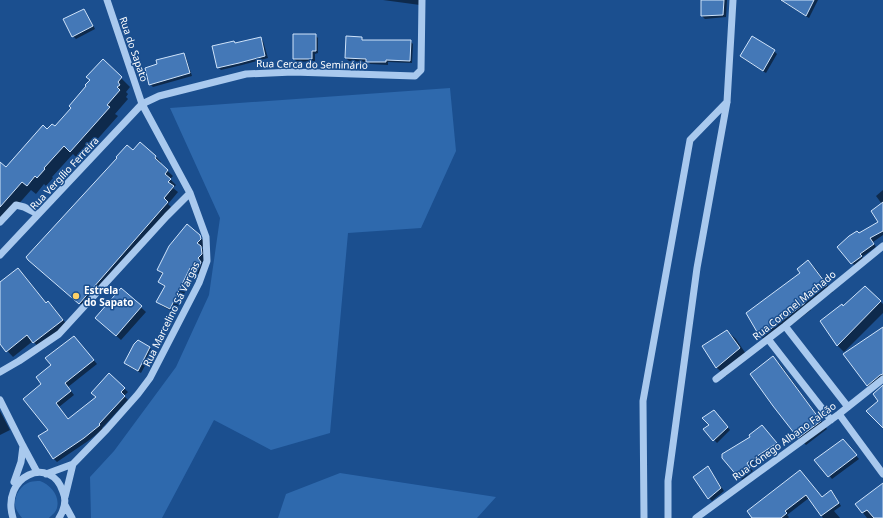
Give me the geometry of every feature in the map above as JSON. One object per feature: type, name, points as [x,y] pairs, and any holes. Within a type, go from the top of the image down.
[{"type":"street","name":"Rua do Sapato","points":[[106,0],[142,104]]},
{"type":"street","name":"Rua Cerca do Seminário","points":[[142,104],[159,96],[246,74],[293,72],[415,76],[421,70],[422,0]]},
{"type":"street","points":[[668,518],[668,481],[697,268],[727,102],[733,0]]},
{"type":"street","points":[[644,518],[644,401],[690,140],[727,102]]},
{"type":"street","name":"Rua Marcelino Sá Vargas","points":[[46,474],[74,464],[138,394],[150,378],[199,283],[208,261],[206,236],[190,194],[142,104]]},
{"type":"street","name":"Rua Vergílio Ferreira","points":[[0,255],[142,104]]},
{"type":"street","points":[[0,372],[59,334],[167,216],[190,194]]},
{"type":"street","points":[[0,222],[16,205],[24,206],[38,214]]},
{"type":"street","name":"Rua Coronel Machado","points":[[716,379],[785,326],[883,246]]},
{"type":"street","points":[[785,326],[848,407]]},
{"type":"street","points":[[768,339],[831,420]]},
{"type":"street","name":"Rua Cónego Albano Falcão","points":[[696,518],[831,420],[883,379]]},
{"type":"street","points":[[0,400],[37,472]]},
{"type":"street","points":[[839,414],[883,474]]},
{"type":"street","points":[[13,518],[9,510],[6,495],[13,483],[21,462],[23,446]]},
{"type":"street","points":[[59,518],[63,512],[74,464]]},
{"type":"street","points":[[13,483],[28,473],[37,472],[53,477],[63,490],[65,501],[72,518]]},
{"type":"shaded area","points":[[450,88],[456,151],[421,228],[348,233],[330,433],[271,450],[214,420],[162,518],[91,518],[90,477],[114,451],[176,367],[209,295],[220,218],[170,108]]},
{"type":"shaded area","points":[[340,473],[496,497],[477,518],[278,518],[286,494]]},
{"type":"shaded area","points":[[32,481],[40,481],[48,485],[56,495],[58,504],[56,509],[49,518],[22,518],[15,506],[17,493],[27,483]]},
{"type":"building","points":[[701,0],[724,0],[723,15],[701,16]]},
{"type":"building","points":[[781,0],[814,0],[806,16]]},
{"type":"building","points":[[84,9],[93,26],[72,37],[63,19]]},
{"type":"building","points":[[293,34],[316,34],[316,51],[312,51],[312,59],[293,59]]},
{"type":"building","points":[[346,36],[362,37],[362,40],[411,40],[410,61],[386,60],[386,62],[366,62],[366,59],[345,58]]},
{"type":"building","points":[[752,36],[775,50],[763,71],[740,56]]},
{"type":"building","points":[[261,37],[265,56],[217,68],[212,46],[234,41],[235,43]]},
{"type":"building","points":[[184,53],[190,73],[149,85],[145,68],[157,64],[156,60]]},
{"type":"building","points":[[103,59],[122,77],[118,82],[120,85],[117,87],[120,90],[107,105],[110,107],[70,152],[64,146],[37,178],[35,176],[27,186],[22,182],[0,207],[0,162],[6,167],[43,125],[47,129],[52,124],[55,126],[71,108],[69,106],[90,80],[86,77]]},
{"type":"building","points":[[140,142],[156,156],[155,158],[168,170],[165,174],[171,179],[168,182],[174,186],[164,198],[168,202],[79,304],[26,257],[117,158],[116,157],[127,145],[133,150]]},
{"type":"building","points":[[883,202],[883,231],[870,238],[874,244],[860,254],[862,256],[851,264],[837,247],[857,231],[859,233],[878,222],[871,211]]},
{"type":"building","points":[[187,224],[200,235],[201,239],[197,243],[201,246],[202,254],[198,258],[201,262],[195,272],[190,268],[170,309],[156,302],[165,286],[158,282],[163,273],[157,270],[169,246]]},
{"type":"building","points":[[808,260],[827,285],[803,299],[805,303],[760,337],[746,313],[800,273],[797,269]]},
{"type":"building","points":[[18,268],[46,303],[48,301],[63,320],[33,343],[27,335],[6,352],[0,344],[0,282]]},
{"type":"building","points":[[865,286],[881,301],[837,346],[820,321],[842,304],[843,306]]},
{"type":"building","points":[[121,288],[142,306],[116,336],[95,318]]},
{"type":"building","points":[[883,327],[883,374],[867,386],[843,354]]},
{"type":"building","points":[[727,330],[740,348],[716,368],[702,346]]},
{"type":"building","points":[[74,336],[94,360],[65,383],[71,391],[56,403],[68,419],[96,397],[91,393],[109,373],[125,388],[121,392],[125,396],[99,424],[100,425],[53,459],[38,436],[48,430],[23,399],[41,384],[36,377],[51,365],[45,358]]},
{"type":"building","points":[[138,340],[150,347],[138,371],[124,363],[134,344]]},
{"type":"building","points":[[773,356],[821,421],[798,438],[750,374]]},
{"type":"building","points":[[883,385],[883,428],[866,411],[878,401],[873,394]]},
{"type":"building","points":[[714,410],[728,427],[713,441],[703,429],[709,425],[702,418]]},
{"type":"building","points":[[762,425],[777,443],[747,463],[750,468],[738,477],[722,458],[722,454],[750,437],[749,435]]},
{"type":"building","points":[[843,439],[857,455],[828,477],[814,460]]},
{"type":"building","points":[[708,466],[721,488],[708,499],[693,477]]},
{"type":"building","points":[[800,470],[822,497],[831,490],[839,503],[821,516],[806,495],[785,511],[787,513],[781,518],[752,518],[747,511]]},
{"type":"building","points":[[883,483],[883,518],[874,518],[867,510],[862,513],[855,504]]},
{"type":"place","name":"Estrela do Sapato","points":[[76,296]]}]
